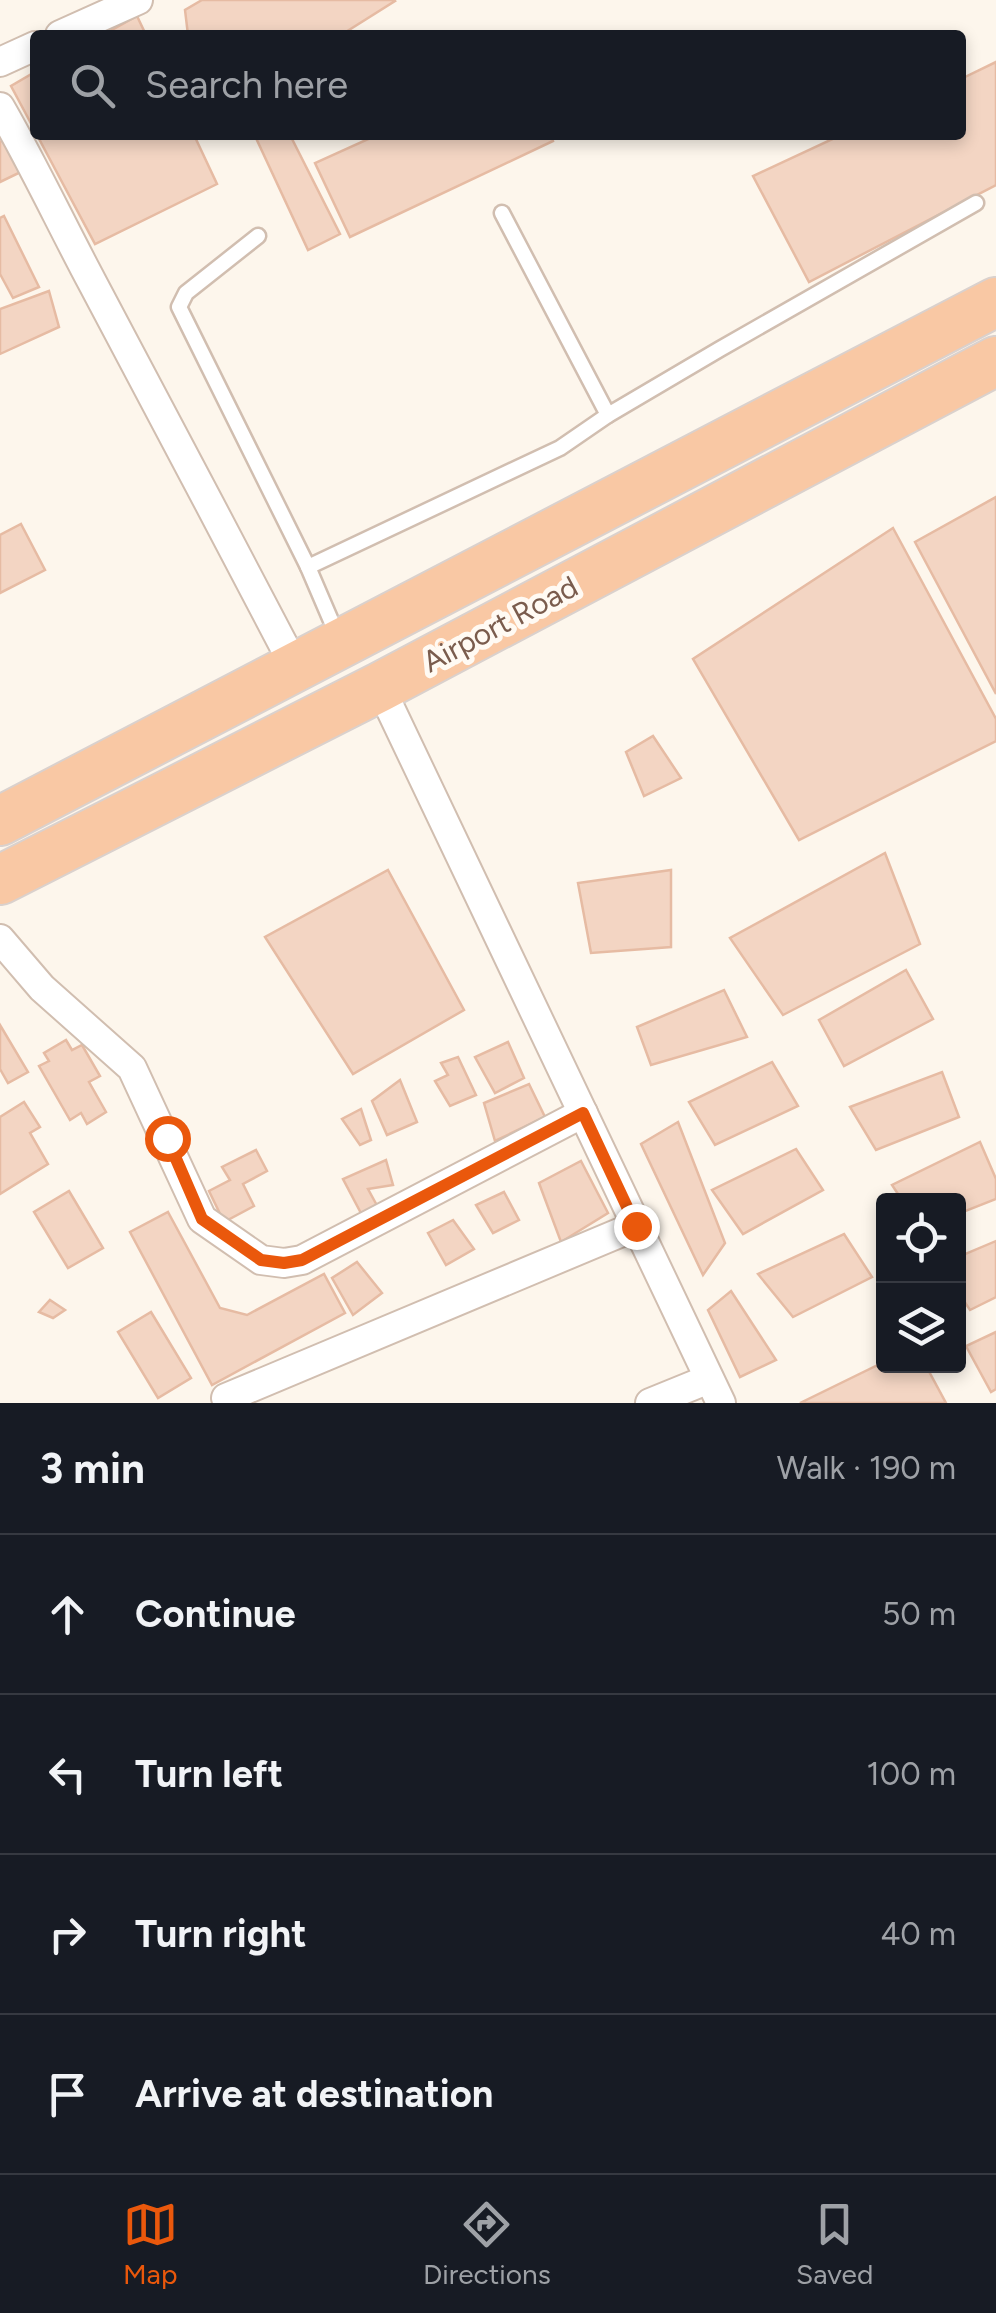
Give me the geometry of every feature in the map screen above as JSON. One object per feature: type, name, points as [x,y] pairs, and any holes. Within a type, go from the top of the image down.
[{"type":"highway","name":"Airport Road","points":[[0,821],[996,302]]},
{"type":"highway","name":"Airport Road","points":[[0,880],[380,687],[996,361]]},
{"type":"street","points":[[71,30],[138,0]]},
{"type":"street","points":[[0,62],[30,48]]},
{"type":"street","points":[[0,107],[295,667]]},
{"type":"street","points":[[380,687],[715,1391],[650,1403]]},
{"type":"street","points":[[0,939],[42,988],[132,1068],[202,1219],[261,1260],[302,1260],[583,1113]]},
{"type":"street","points":[[226,1398],[636,1226]]},
{"type":"lane","points":[[308,567],[560,448],[608,415],[976,203]]},
{"type":"lane","points":[[502,213],[608,415]]},
{"type":"lane","points":[[258,236],[186,293],[179,307],[308,567],[340,642]]},
{"type":"building","points":[[202,0],[395,1],[349,30],[187,30],[185,10]]},
{"type":"building","points":[[137,16],[144,30],[112,30]]},
{"type":"building","points":[[996,62],[996,185],[809,282],[753,176],[830,140],[966,140],[966,77]]},
{"type":"building","points":[[30,75],[30,122],[11,86]]},
{"type":"building","points":[[6,139],[25,170],[0,182],[0,142]]},
{"type":"building","points":[[40,140],[196,140],[217,184],[95,244]]},
{"type":"building","points":[[257,140],[293,140],[340,234],[308,250]]},
{"type":"building","points":[[366,140],[553,141],[350,237],[315,163]]},
{"type":"building","points":[[4,216],[39,287],[13,298],[0,274],[0,218]]},
{"type":"building","points":[[49,291],[59,327],[0,354],[0,309]]},
{"type":"building","points":[[996,497],[996,694],[915,542]]},
{"type":"building","points":[[21,524],[45,570],[0,593],[0,535]]},
{"type":"building","points":[[893,528],[996,719],[996,741],[799,840],[693,659]]},
{"type":"building","points":[[653,736],[681,778],[644,796],[626,752]]},
{"type":"building","points":[[885,853],[920,944],[783,1015],[730,938]]},
{"type":"building","points":[[388,870],[464,1010],[353,1074],[265,937]]},
{"type":"building","points":[[671,870],[671,947],[591,953],[578,883]]},
{"type":"building","points":[[906,970],[933,1019],[844,1066],[819,1020]]},
{"type":"building","points":[[724,990],[747,1037],[651,1065],[637,1027]]},
{"type":"building","points":[[0,1025],[28,1072],[8,1083],[0,1069]]},
{"type":"building","points":[[66,1040],[72,1050],[82,1045],[100,1076],[89,1082],[106,1112],[87,1124],[81,1113],[70,1120],[39,1066],[49,1061],[44,1053]]},
{"type":"building","points":[[508,1042],[524,1078],[495,1093],[475,1057]]},
{"type":"building","points":[[458,1057],[476,1095],[450,1106],[435,1081],[448,1075],[441,1063]]},
{"type":"building","points":[[772,1062],[798,1106],[715,1145],[689,1102]]},
{"type":"building","points":[[942,1072],[959,1117],[876,1150],[850,1107]]},
{"type":"building","points":[[400,1080],[417,1122],[387,1135],[372,1101]]},
{"type":"building","points":[[529,1084],[545,1117],[495,1141],[484,1103]]},
{"type":"building","points":[[24,1102],[40,1127],[30,1133],[48,1164],[0,1194],[0,1117]]},
{"type":"building","points":[[361,1109],[371,1140],[360,1145],[342,1119]]},
{"type":"building","points":[[678,1122],[725,1243],[703,1275],[641,1144]]},
{"type":"building","points":[[980,1142],[996,1179],[996,1199],[966,1211],[966,1193],[897,1193],[892,1185]]},
{"type":"building","points":[[796,1149],[823,1190],[743,1234],[712,1190]]},
{"type":"building","points":[[256,1150],[267,1171],[243,1184],[254,1206],[224,1222],[209,1191],[230,1180],[222,1167]]},
{"type":"building","points":[[386,1160],[393,1185],[368,1189],[380,1211],[363,1217],[343,1179]]},
{"type":"building","points":[[581,1161],[608,1213],[561,1242],[539,1183]]},
{"type":"building","points":[[69,1191],[103,1248],[68,1268],[34,1212]]},
{"type":"building","points":[[504,1192],[519,1220],[493,1233],[476,1205]]},
{"type":"building","points":[[168,1212],[220,1308],[247,1315],[324,1274],[345,1313],[212,1385],[130,1232]]},
{"type":"building","points":[[453,1220],[474,1249],[446,1265],[428,1233]]},
{"type":"building","points":[[844,1234],[872,1277],[793,1317],[758,1274]]},
{"type":"building","points":[[996,1241],[996,1297],[970,1310],[966,1304],[966,1254]]},
{"type":"building","points":[[357,1262],[382,1293],[353,1315],[332,1278]]},
{"type":"building","points":[[731,1291],[776,1360],[740,1377],[708,1310]]},
{"type":"building","points":[[50,1300],[65,1310],[53,1318],[39,1312]]},
{"type":"building","points":[[151,1312],[191,1378],[158,1398],[118,1332]]},
{"type":"building","points":[[996,1332],[996,1389],[991,1392],[966,1346]]},
{"type":"building","points":[[876,1366],[876,1373],[930,1373],[946,1403],[800,1403]]},
{"type":"route","points":[[167,1138],[202,1219],[261,1260],[302,1260],[583,1113],[636,1226]]}]
